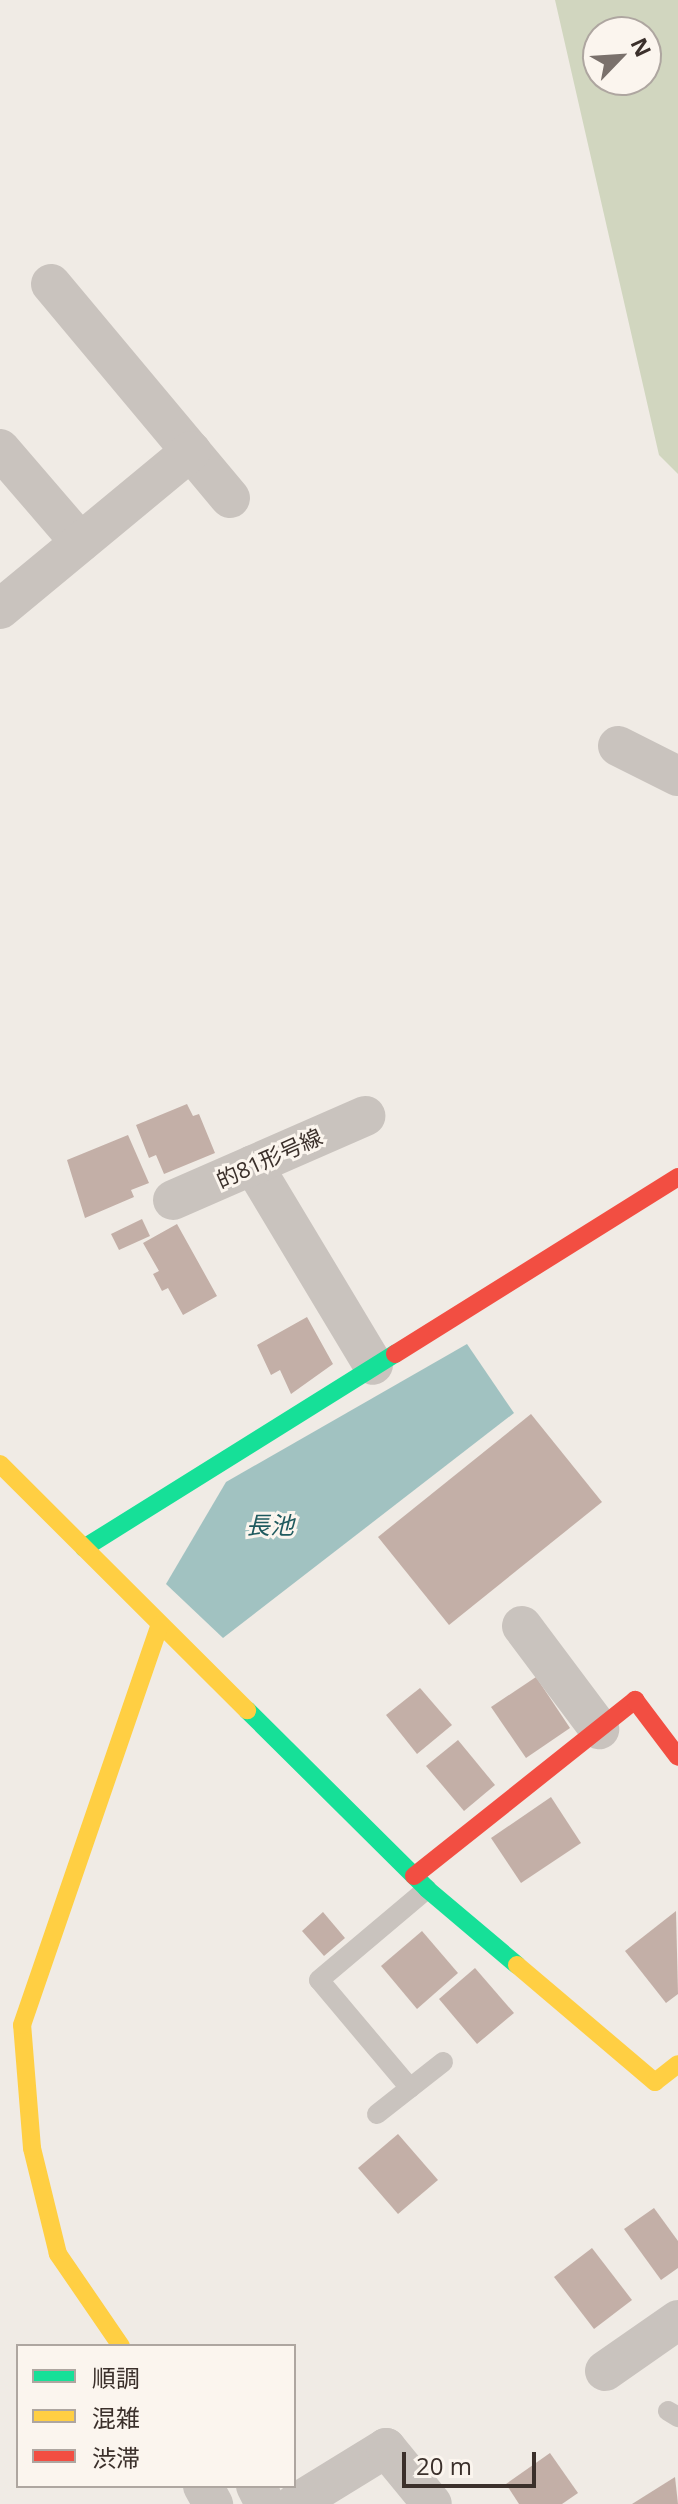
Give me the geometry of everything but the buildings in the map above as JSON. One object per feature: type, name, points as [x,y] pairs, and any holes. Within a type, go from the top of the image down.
[{"type":"street","points":[[51,284],[230,498]]},
{"type":"street","points":[[0,449],[80,542]]},
{"type":"street","points":[[0,609],[191,451]]},
{"type":"street","points":[[618,746],[678,776]]},
{"type":"street","name":"的81形号線","points":[[173,1200],[365,1116]]},
{"type":"street","points":[[253,1165],[373,1365]]},
{"type":"street","points":[[84,1548],[678,1177]]},
{"type":"street","points":[[0,1464],[420,1883],[670,2081]]},
{"type":"street","points":[[120,2344],[58,2254],[32,2148],[11,2022],[160,1625]]},
{"type":"street","points":[[522,1626],[599,1729]]},
{"type":"street","points":[[420,1883],[635,1700],[678,1757]]},
{"type":"street","points":[[605,2371],[678,2320]]},
{"type":"street","points":[[295,2504],[386,2448],[432,2504]]},
{"type":"lane","points":[[410,2088],[319,1980],[420,1883]]},
{"type":"lane","points":[[377,2114],[443,2062]]},
{"type":"green space","points":[[555,0],[678,0],[678,474],[659,455]]},
{"type":"water","name":"長池","points":[[467,1344],[514,1413],[223,1638],[166,1584],[226,1482]]},
{"type":"traffic: fast","points":[[84,1548],[395,1354]]},
{"type":"traffic: fast","points":[[247,1710],[427,1889],[517,1965]]},
{"type":"traffic: slow","points":[[0,1464],[247,1710]]},
{"type":"traffic: slow","points":[[120,2344],[58,2254],[32,2148],[22,2025],[160,1625]]},
{"type":"traffic: slow","points":[[517,1965],[655,2082],[678,2064]]},
{"type":"traffic: jam","points":[[395,1354],[678,1177]]},
{"type":"traffic: jam","points":[[414,1876],[635,1700],[678,1757]]}]
